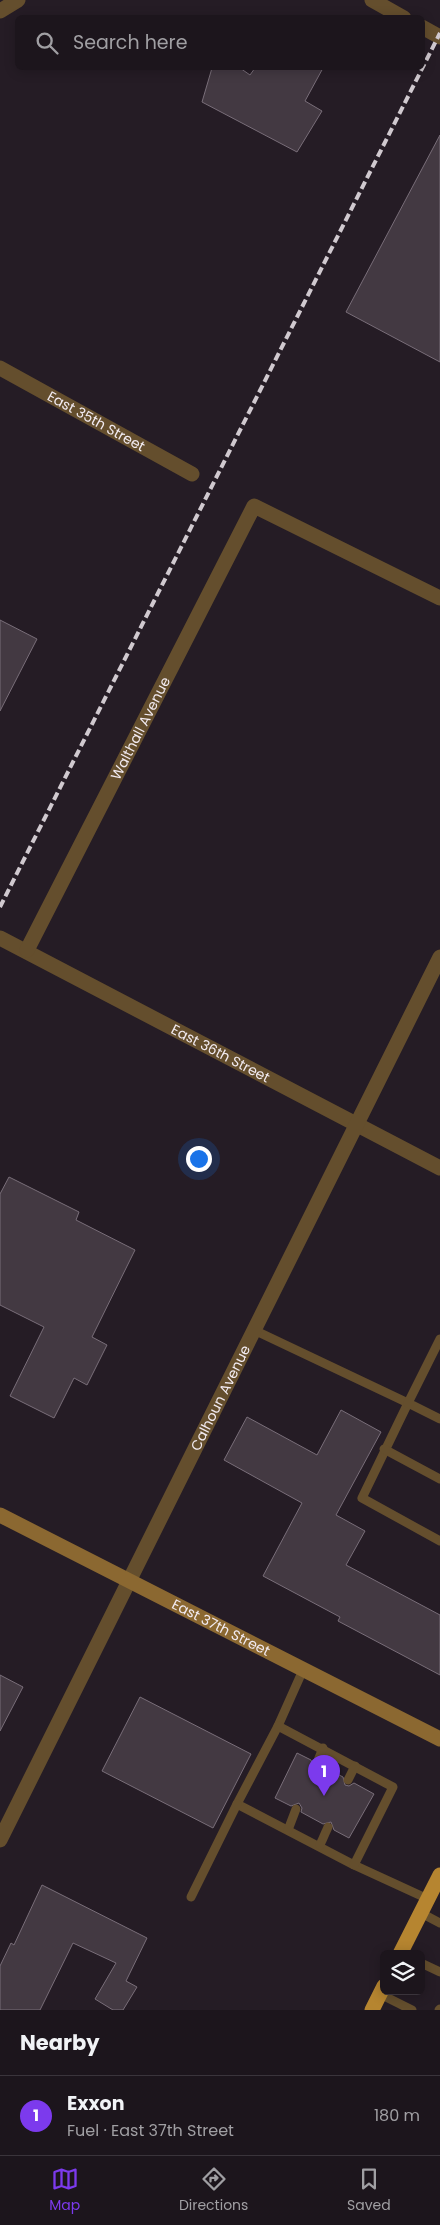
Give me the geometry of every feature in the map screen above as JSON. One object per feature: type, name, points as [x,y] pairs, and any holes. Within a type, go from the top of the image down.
[{"type":"highway","points":[[403,1950],[440,1875]]},
{"type":"highway","points":[[372,2010],[380,1994]]},
{"type":"main road","name":"East 37th Street","points":[[0,1515],[440,1739]]},
{"type":"street","points":[[0,11],[18,0]]},
{"type":"street","points":[[372,0],[399,15]]},
{"type":"street","points":[[425,29],[440,37]]},
{"type":"street","name":"East 35th Street","points":[[0,368],[192,474]]},
{"type":"street","name":"Walthall Avenue","points":[[27,950],[254,506],[440,598]]},
{"type":"street","name":"East 36th Street","points":[[0,938],[27,950],[355,1125],[440,1168]]},
{"type":"street","name":"Calhoun Avenue","points":[[0,1840],[440,957]]},
{"type":"lane","points":[[254,1330],[440,1419]]},
{"type":"lane","points":[[439,1346],[384,1449],[362,1498],[440,1542]]},
{"type":"lane","points":[[384,1449],[440,1479]]},
{"type":"lane","points":[[191,1897],[278,1726],[303,1670]]},
{"type":"lane","points":[[278,1726],[323,1748],[393,1787],[354,1865]]},
{"type":"lane","points":[[317,1763],[323,1748]]},
{"type":"lane","points":[[348,1780],[355,1766]]},
{"type":"lane","points":[[237,1804],[354,1865],[428,1899]]},
{"type":"lane","points":[[288,1830],[296,1809]]},
{"type":"lane","points":[[320,1846],[328,1827]]},
{"type":"lane","points":[[421,1914],[440,1923]]},
{"type":"lane","points":[[425,1965],[440,1972]]},
{"type":"lane","points":[[390,1995],[412,2010]]},
{"type":"building","points":[[211,70],[243,70],[250,75],[254,70],[322,70],[305,101],[322,111],[297,152],[202,102]]},
{"type":"building","points":[[440,135],[440,362],[346,312]]},
{"type":"building","points":[[0,620],[37,639],[0,711]]},
{"type":"building","points":[[9,1177],[79,1212],[76,1220],[135,1250],[92,1337],[107,1345],[87,1385],[74,1378],[54,1418],[10,1396],[44,1327],[0,1305],[0,1194]]},
{"type":"building","points":[[341,1410],[381,1432],[336,1515],[365,1531],[346,1565],[440,1615],[440,1675],[338,1621],[340,1617],[263,1576],[302,1503],[224,1460],[247,1417],[317,1455]]},
{"type":"building","points":[[0,1675],[23,1687],[0,1731]]},
{"type":"building","points":[[140,1697],[251,1754],[213,1828],[102,1771]]},
{"type":"building","points":[[297,1753],[311,1760],[314,1769],[322,1766],[343,1777],[345,1785],[349,1786],[354,1783],[374,1794],[349,1838],[334,1830],[331,1822],[323,1824],[301,1812],[302,1808],[299,1803],[291,1806],[275,1798]]},
{"type":"building","points":[[42,1885],[147,1938],[126,1981],[137,1987],[123,2010],[113,2010],[95,1999],[116,1963],[73,1943],[40,2010],[0,2010],[0,1966],[11,1943],[14,1945]]},
{"type":"railway","points":[[425,63],[440,33]]},
{"type":"railway","points":[[0,907],[421,70]]},
{"type":"place","name":"Exxon","points":[[324,1796]]}]
